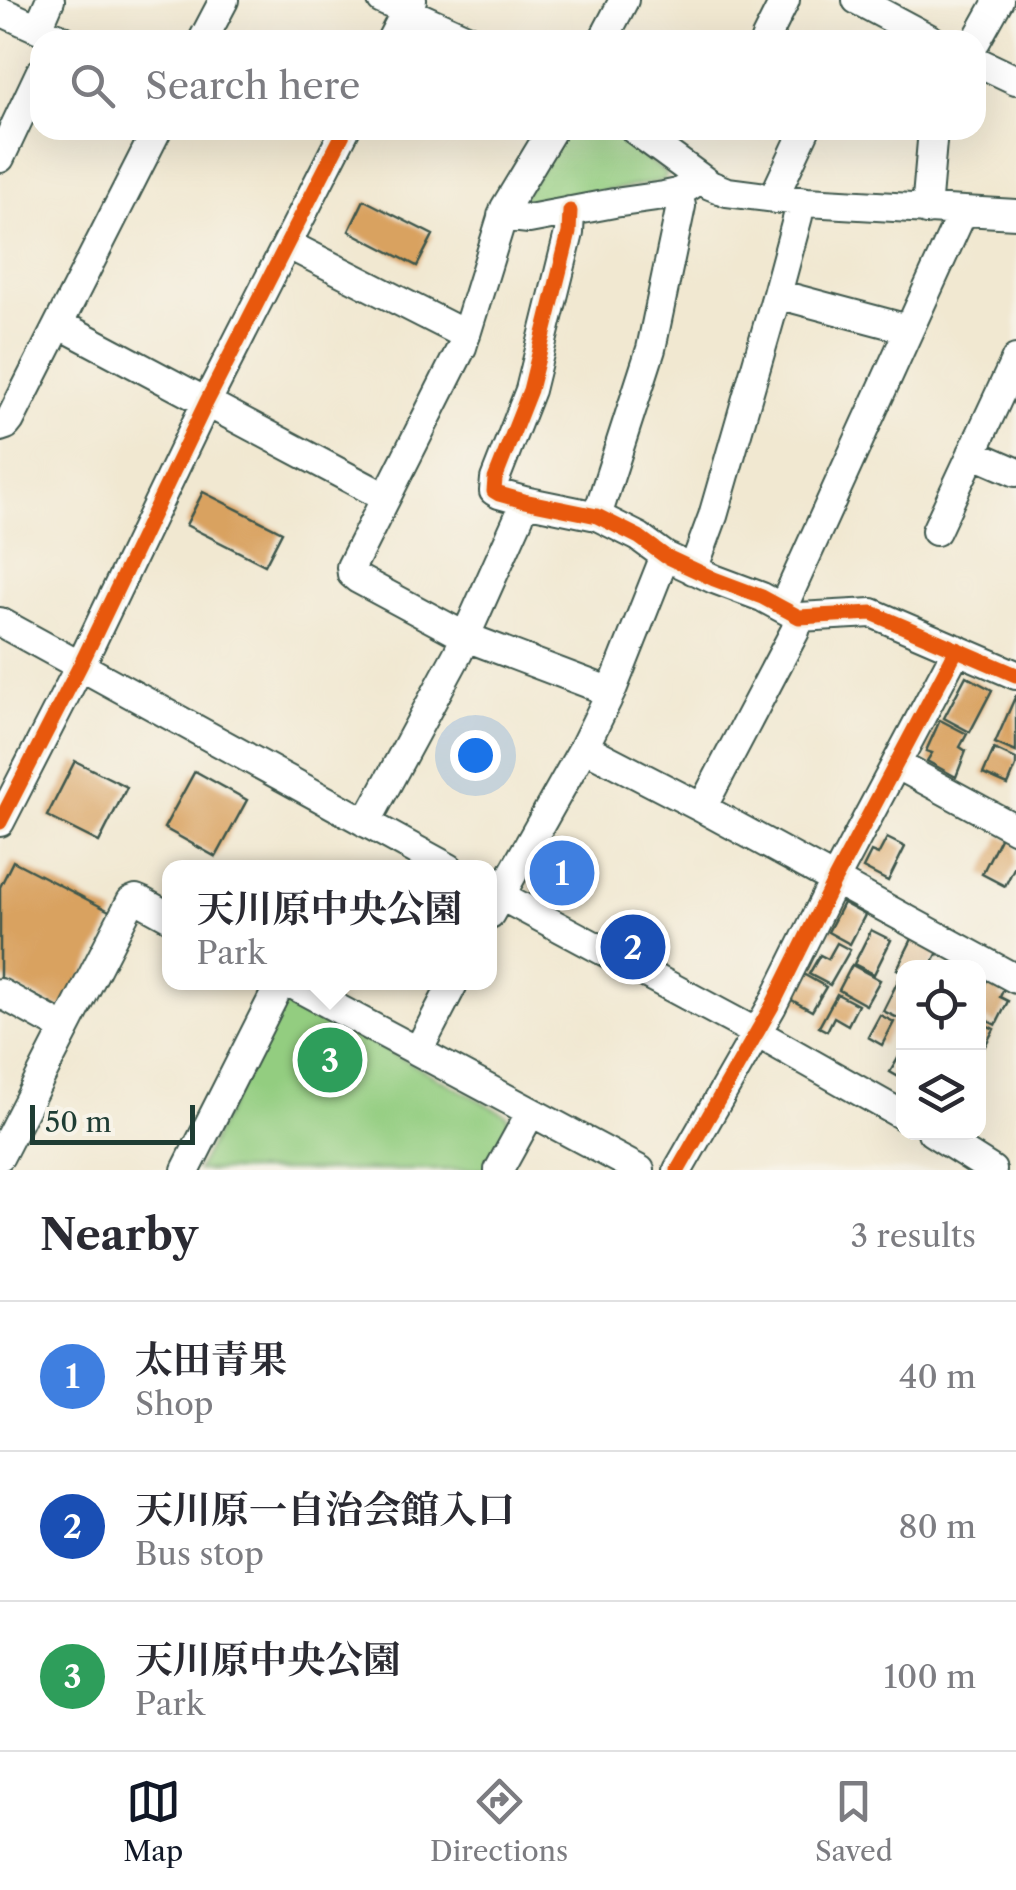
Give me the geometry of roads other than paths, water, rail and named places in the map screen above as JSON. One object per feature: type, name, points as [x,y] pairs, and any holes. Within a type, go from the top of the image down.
[{"type":"street","points":[[50,0],[53,30]]},
{"type":"street","points":[[208,30],[224,0]]},
{"type":"street","points":[[608,30],[624,0]]},
{"type":"street","points":[[771,30],[785,0]]},
{"type":"street","points":[[858,0],[914,30]]},
{"type":"street","points":[[982,30],[998,0]]},
{"type":"street","points":[[394,30],[400,4],[451,30]]},
{"type":"street","points":[[0,11],[41,30]]},
{"type":"street","points":[[986,65],[1014,77]]},
{"type":"street","points":[[0,158],[30,94]]},
{"type":"street","points":[[1,432],[152,140]]},
{"type":"street","points":[[0,822],[340,140]]},
{"type":"street","points":[[546,140],[502,216],[466,335],[353,560],[352,574],[466,637],[611,692]]},
{"type":"street","points":[[644,140],[688,185]]},
{"type":"street","points":[[693,570],[713,516],[798,216],[778,188],[800,140]]},
{"type":"street","points":[[926,210],[931,140]]},
{"type":"street","points":[[502,216],[529,219],[688,185],[787,200],[1016,214]]},
{"type":"street","points":[[597,516],[651,350],[688,185]]},
{"type":"street","points":[[702,808],[795,631],[791,612],[908,329],[963,211]]},
{"type":"street","points":[[570,212],[569,233],[530,390],[494,491],[597,516],[639,537],[664,556],[791,612],[872,613],[1014,670]]},
{"type":"street","points":[[287,244],[466,335]]},
{"type":"street","points":[[777,294],[908,329]]},
{"type":"street","points":[[58,324],[385,497]]},
{"type":"street","points":[[936,531],[1016,360]]},
{"type":"street","points":[[972,453],[1016,472]]},
{"type":"street","points":[[366,823],[466,637],[524,500]]},
{"type":"street","points":[[497,892],[584,746],[611,692],[664,556]]},
{"type":"street","points":[[0,622],[434,860]]},
{"type":"street","points":[[678,1170],[757,1033],[958,649]]},
{"type":"street","points":[[584,746],[1016,979]]},
{"type":"street","points":[[896,764],[1016,829]]},
{"type":"street","points":[[0,1156],[131,901],[141,901],[162,913]]},
{"type":"street","points":[[497,901],[757,1033],[896,1111]]},
{"type":"street","points":[[186,1170],[276,990]]},
{"type":"street","points":[[303,990],[640,1170]]},
{"type":"street","points":[[418,1051],[450,990]]},
{"type":"street","points":[[0,994],[65,1029]]},
{"type":"street","points":[[500,1170],[532,1112]]},
{"type":"street","points":[[945,1140],[992,1170]]},
{"type":"place","name":"太田青果","points":[[562,873]]},
{"type":"place","name":"天川原一自治会館入口","points":[[633,947]]},
{"type":"place","name":"天川原中央公園","points":[[330,1060]]}]
